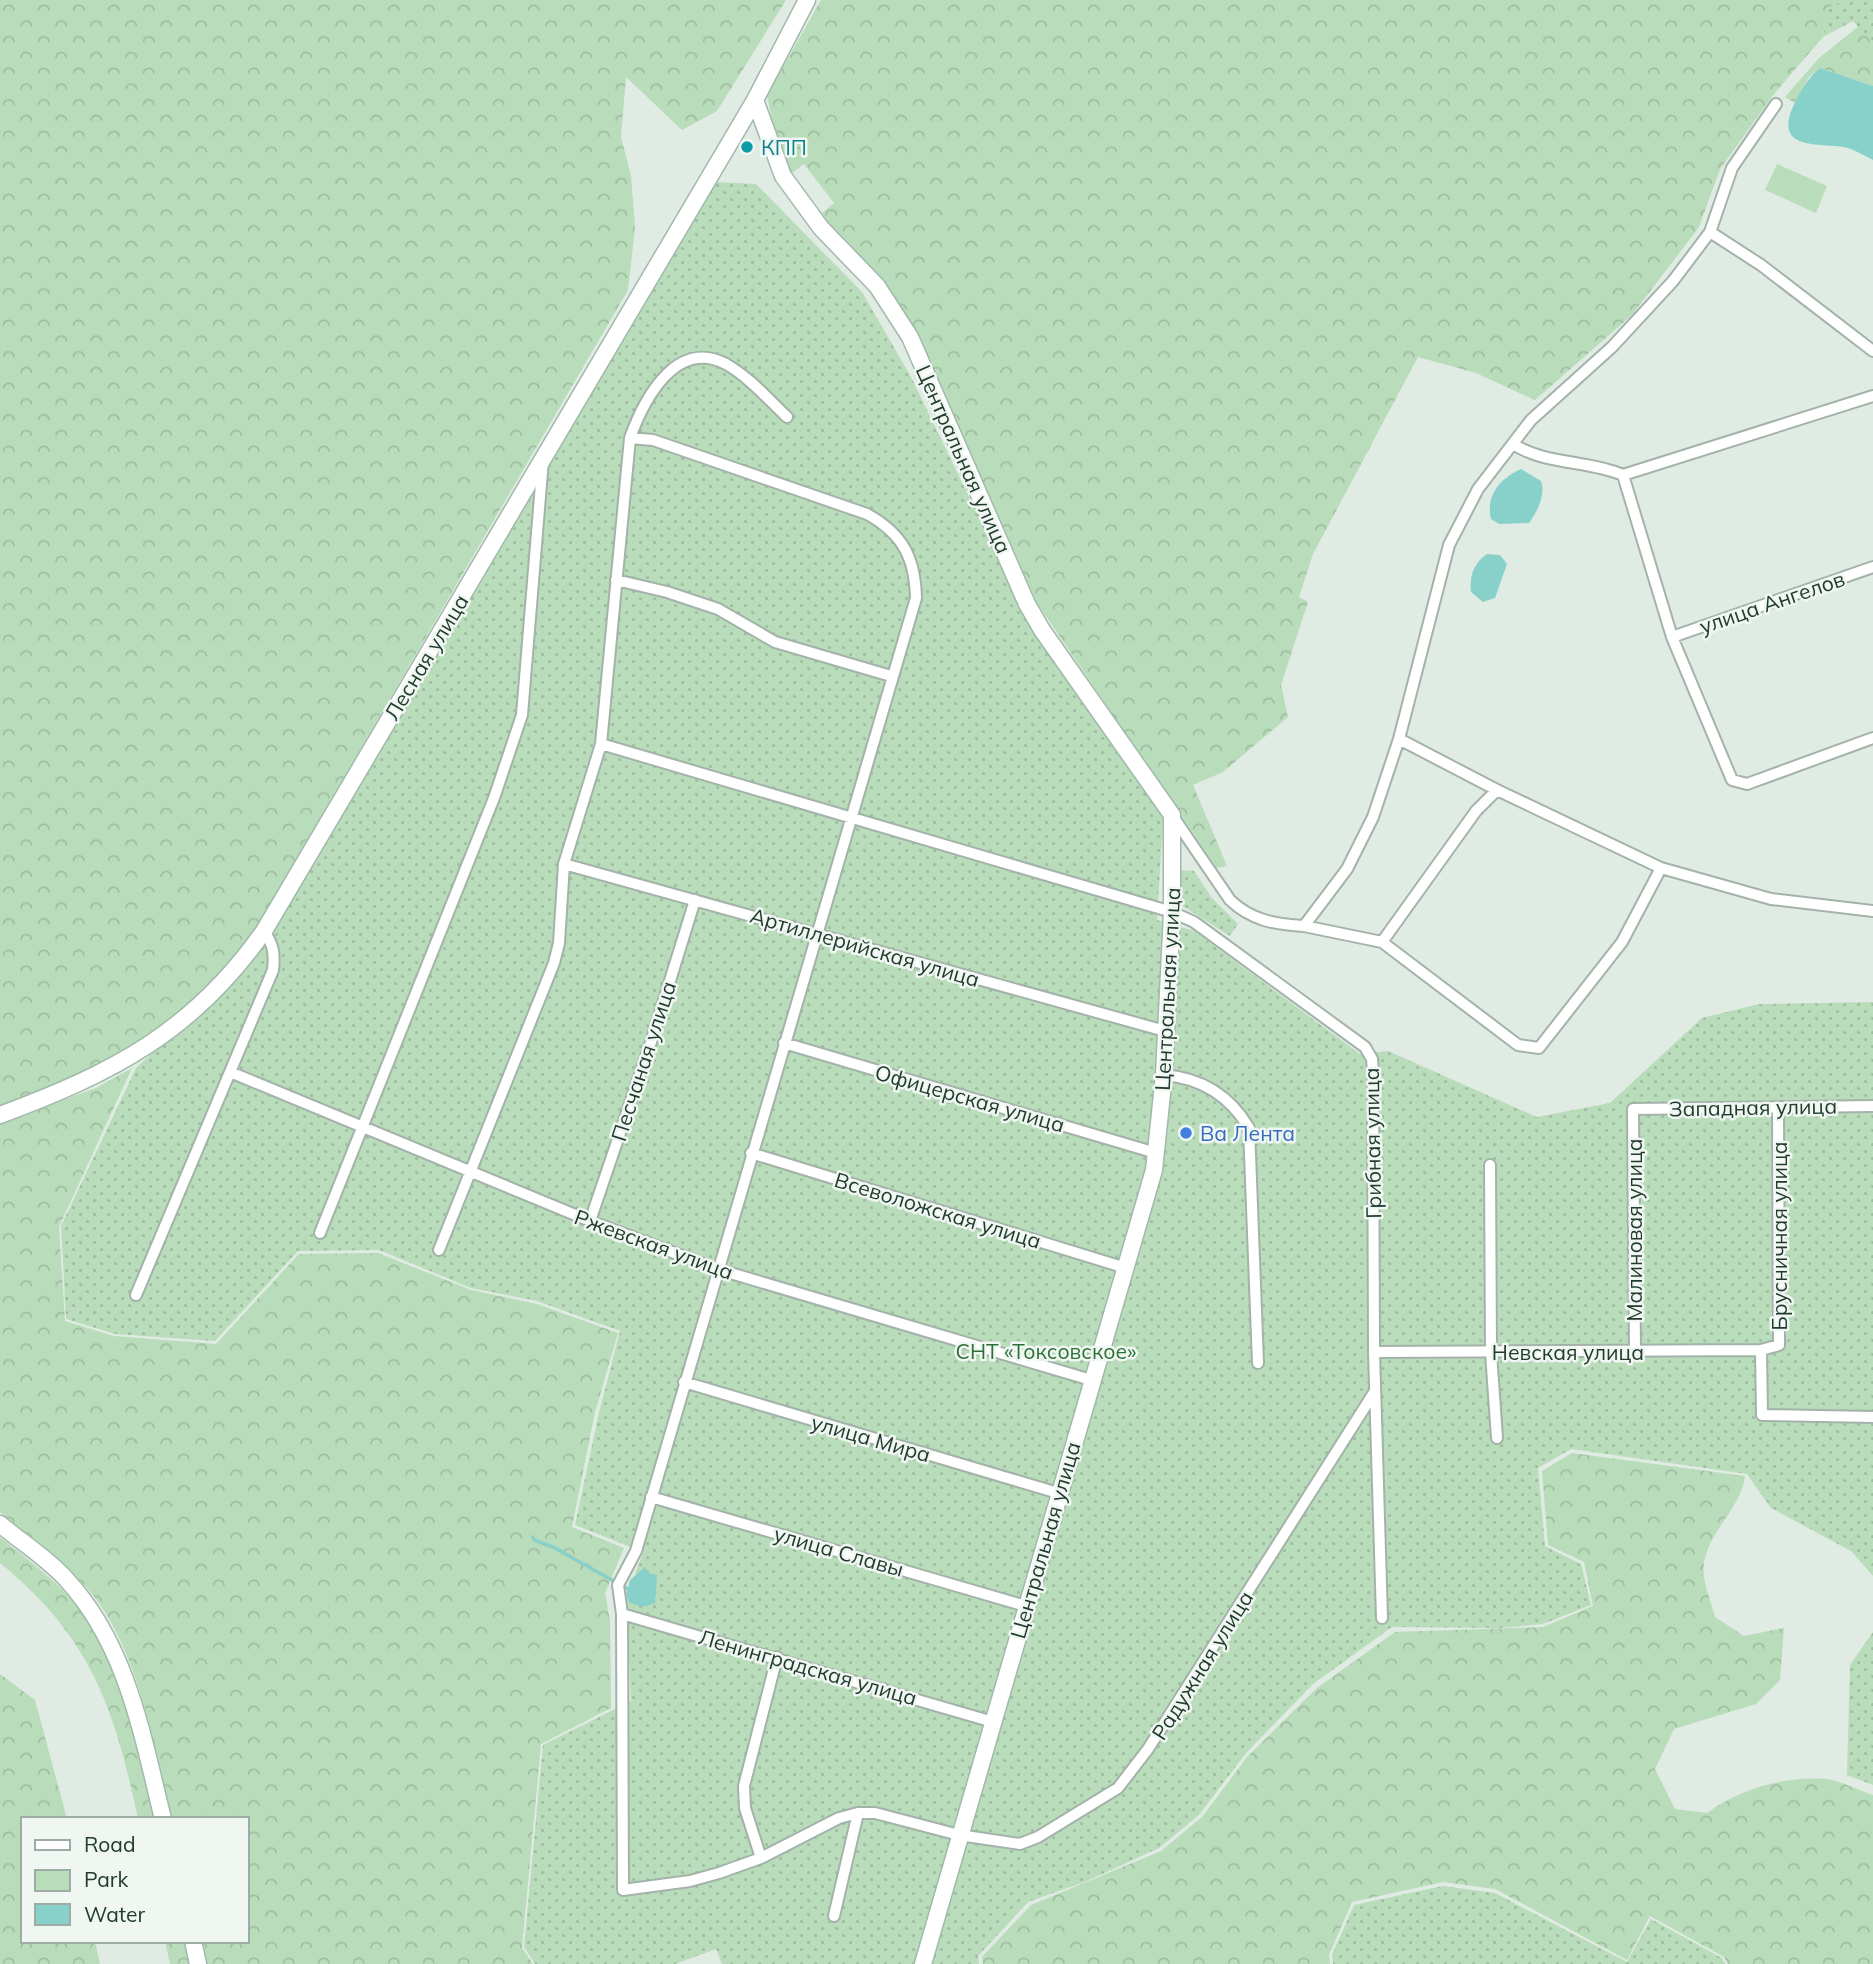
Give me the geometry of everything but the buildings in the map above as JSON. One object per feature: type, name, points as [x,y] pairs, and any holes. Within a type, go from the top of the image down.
[{"type":"street","name":"Лесная улица","points":[[0,1115],[74,1087],[126,1060],[172,1029],[238,967],[264,931],[755,100],[807,0]]},
{"type":"street","name":"Центральная улица","points":[[755,100],[783,176],[821,228],[877,286],[910,337],[1027,604],[1042,630],[1172,816],[1172,912],[1164,1074],[1156,1153],[1126,1268],[1058,1493],[923,1964]]},
{"type":"street","points":[[1304,926],[1346,869],[1373,817],[1399,739],[1449,545],[1478,489],[1531,419],[1612,347],[1673,281],[1710,232],[1732,168],[1776,104]]},
{"type":"street","points":[[1710,232],[1761,265],[1873,351]]},
{"type":"street","points":[[439,1250],[554,963],[559,943],[564,864],[601,744],[630,438],[654,391],[671,368],[689,358],[706,358],[724,363],[788,417]]},
{"type":"street","points":[[1513,444],[1531,455],[1609,469],[1623,475],[1873,396]]},
{"type":"street","points":[[630,438],[653,440],[867,514],[888,526],[901,541],[915,572],[916,598],[636,1552],[618,1585],[622,1614],[623,1890],[690,1881],[761,1858],[839,1818],[858,1813],[834,1916]]},
{"type":"street","points":[[320,1233],[494,798],[522,715],[543,460]]},
{"type":"street","points":[[1623,475],[1672,637],[1727,774],[1739,785],[1873,738]]},
{"type":"street","name":"улица Ангелов","points":[[1672,637],[1873,567]]},
{"type":"street","points":[[616,580],[667,592],[718,609],[775,642],[891,677]]},
{"type":"street","points":[[1399,739],[1497,790],[1661,868],[1771,899],[1873,911]]},
{"type":"street","points":[[601,744],[1172,912]]},
{"type":"street","points":[[1381,942],[1476,811],[1497,790]]},
{"type":"street","points":[[1172,816],[1230,900],[1240,910],[1268,923],[1304,926],[1381,942],[1518,1045],[1539,1048],[1622,942],[1661,868]]},
{"type":"street","name":"Артиллерийская улица","points":[[564,864],[1165,1031]]},
{"type":"street","name":"Песчаная улица","points":[[590,1221],[651,1042],[695,900]]},
{"type":"street","name":"Грибная улица","points":[[1172,912],[1195,922],[1216,937],[1365,1047],[1372,1059],[1374,1352],[1382,1618]]},
{"type":"street","points":[[136,1295],[273,970],[275,955],[272,943],[264,931]]},
{"type":"street","name":"Офицерская улица","points":[[784,1043],[1156,1153]]},
{"type":"street","name":"Ржевская улица","points":[[230,1072],[590,1221],[717,1269],[1091,1380]]},
{"type":"street","points":[[1164,1074],[1202,1084],[1223,1097],[1238,1110],[1249,1128],[1258,1363]]},
{"type":"street","name":"Западная улица","points":[[1633,1109],[1873,1106]]},
{"type":"street","name":"Брусничная улица","points":[[1761,1350],[1779,1345],[1778,1108]]},
{"type":"street","name":"Малиновая улица","points":[[1633,1109],[1635,1351]]},
{"type":"street","name":"Всеволожская улица","points":[[751,1153],[1126,1268]]},
{"type":"street","points":[[1490,1165],[1491,1353],[1497,1438]]},
{"type":"street","points":[[1761,1350],[1762,1415],[1873,1417]]},
{"type":"street","name":"Невская улица","points":[[1374,1352],[1761,1350]]},
{"type":"street","name":"улица Мира","points":[[684,1382],[1058,1493]]},
{"type":"street","name":"Радужная улица","points":[[858,1813],[875,1813],[959,1835],[1020,1844],[1038,1837],[1118,1788],[1148,1749],[1376,1391]]},
{"type":"street","name":"улица Славы","points":[[651,1497],[1026,1606]]},
{"type":"street","points":[[0,1524],[64,1577],[88,1605],[110,1643],[130,1686],[163,1817]]},
{"type":"street","name":"Ленинградская улица","points":[[622,1614],[778,1657],[993,1722]]},
{"type":"street","points":[[761,1858],[744,1808],[744,1786],[778,1657]]},
{"type":"street","points":[[193,1943],[198,1964]]},
{"type":"green space","points":[[0,0],[786,0],[717,111],[682,130],[626,77],[621,137],[631,176],[635,227],[628,290],[258,925],[219,973],[151,1035],[99,1068],[44,1092],[0,1107]]},
{"type":"green space","points":[[821,0],[1849,0],[1828,7],[1823,37],[1774,94],[1720,169],[1699,227],[1632,315],[1535,400],[1476,373],[1418,357],[1313,554],[1299,597],[1308,602],[1281,685],[1288,717],[1223,772],[1193,785],[1227,866],[1217,868],[1037,603],[915,330],[884,281],[836,235],[822,213],[834,203],[804,164],[789,175],[778,150],[767,95]]},
{"type":"green space","points":[[1849,0],[1873,0],[1873,44],[1853,21],[1823,37],[1828,6]]},
{"type":"green space","points":[[1859,26],[1873,44],[1873,86],[1820,68],[1809,77],[1795,103],[1785,97],[1819,58]]},
{"type":"green space","points":[[1777,164],[1827,186],[1816,213],[1765,190]]},
{"type":"green space","name":"СНТ «Токсовское»","points":[[716,182],[756,184],[862,292],[911,377],[1023,608],[1156,801],[1163,820],[1157,920],[1194,931],[1360,1054],[1388,1051],[1537,1117],[1610,1103],[1702,1018],[1759,1004],[1873,1002],[1873,1576],[1851,1551],[1771,1508],[1747,1474],[1571,1449],[1538,1468],[1545,1546],[1581,1564],[1591,1605],[1543,1624],[1498,1628],[1392,1627],[1313,1684],[1246,1753],[1199,1815],[1159,1848],[1087,1881],[1028,1902],[978,1956],[979,1964],[722,1964],[716,1949],[675,1964],[535,1964],[524,1947],[543,1745],[631,1701],[626,1600],[643,1552],[575,1525],[620,1331],[537,1301],[471,1288],[379,1250],[298,1251],[215,1341],[115,1334],[66,1319],[61,1226],[136,1068],[232,981]]},
{"type":"green space","points":[[1178,870],[1194,871],[1212,898],[1238,924],[1230,936],[1175,901]]},
{"type":"green space","points":[[132,1068],[59,1227],[65,1321],[114,1336],[216,1344],[299,1254],[378,1253],[471,1290],[537,1304],[618,1333],[595,1412],[572,1527],[624,1548],[605,1593],[610,1621],[611,1708],[541,1744],[522,1948],[533,1964],[207,1964],[202,1943],[248,1943],[248,1817],[172,1817],[143,1701],[122,1644],[108,1617],[92,1594],[71,1572],[0,1512],[0,1123],[96,1088]]},
{"type":"green space","points":[[1572,1453],[1745,1476],[1738,1499],[1707,1551],[1704,1576],[1715,1617],[1744,1636],[1784,1628],[1780,1680],[1756,1704],[1674,1729],[1655,1769],[1675,1809],[1707,1813],[1748,1791],[1794,1780],[1832,1780],[1873,1795],[1873,1964],[1728,1964],[1724,1957],[1650,1916],[1627,1960],[1495,1889],[1443,1882],[1352,1902],[1329,1955],[1330,1964],[983,1964],[982,1957],[1031,1905],[1161,1851],[1202,1817],[1248,1756],[1317,1688],[1395,1632],[1543,1627],[1593,1606],[1584,1562],[1548,1545],[1542,1471]]},
{"type":"green space","points":[[0,1537],[48,1576],[89,1621],[100,1640],[119,1688],[153,1817],[138,1817],[120,1743],[94,1677],[78,1648],[57,1619],[0,1563]]},
{"type":"green space","points":[[1873,1632],[1873,1785],[1847,1775],[1850,1665]]},
{"type":"green space","points":[[0,1674],[35,1700],[66,1817],[21,1817],[21,1943],[95,1943],[100,1964],[0,1964]]},
{"type":"green space","points":[[1443,1886],[1495,1893],[1627,1962],[1651,1919],[1722,1958],[1725,1964],[1333,1964],[1332,1955],[1354,1905]]},
{"type":"green space","points":[[165,1943],[186,1943],[191,1964],[170,1964]]},
{"type":"water","points":[[1820,68],[1873,86],[1873,160],[1848,148],[1805,143],[1790,133],[1788,123],[1792,109],[1807,82]]},
{"type":"water","points":[[1521,469],[1541,481],[1540,503],[1529,523],[1499,524],[1491,519],[1490,502],[1501,482]]},
{"type":"water","points":[[1487,554],[1500,555],[1507,564],[1495,598],[1483,602],[1471,592],[1471,581],[1473,570]]},
{"type":"water","points":[[645,1567],[649,1573],[657,1575],[655,1603],[644,1607],[630,1603],[626,1595],[630,1580]]},
{"type":"waterway","points":[[533,1537],[534,1540],[553,1547],[628,1589]]},
{"type":"place","name":"КПП","points":[[747,147]]},
{"type":"place","name":"Ва Лента","points":[[1186,1133]]}]
